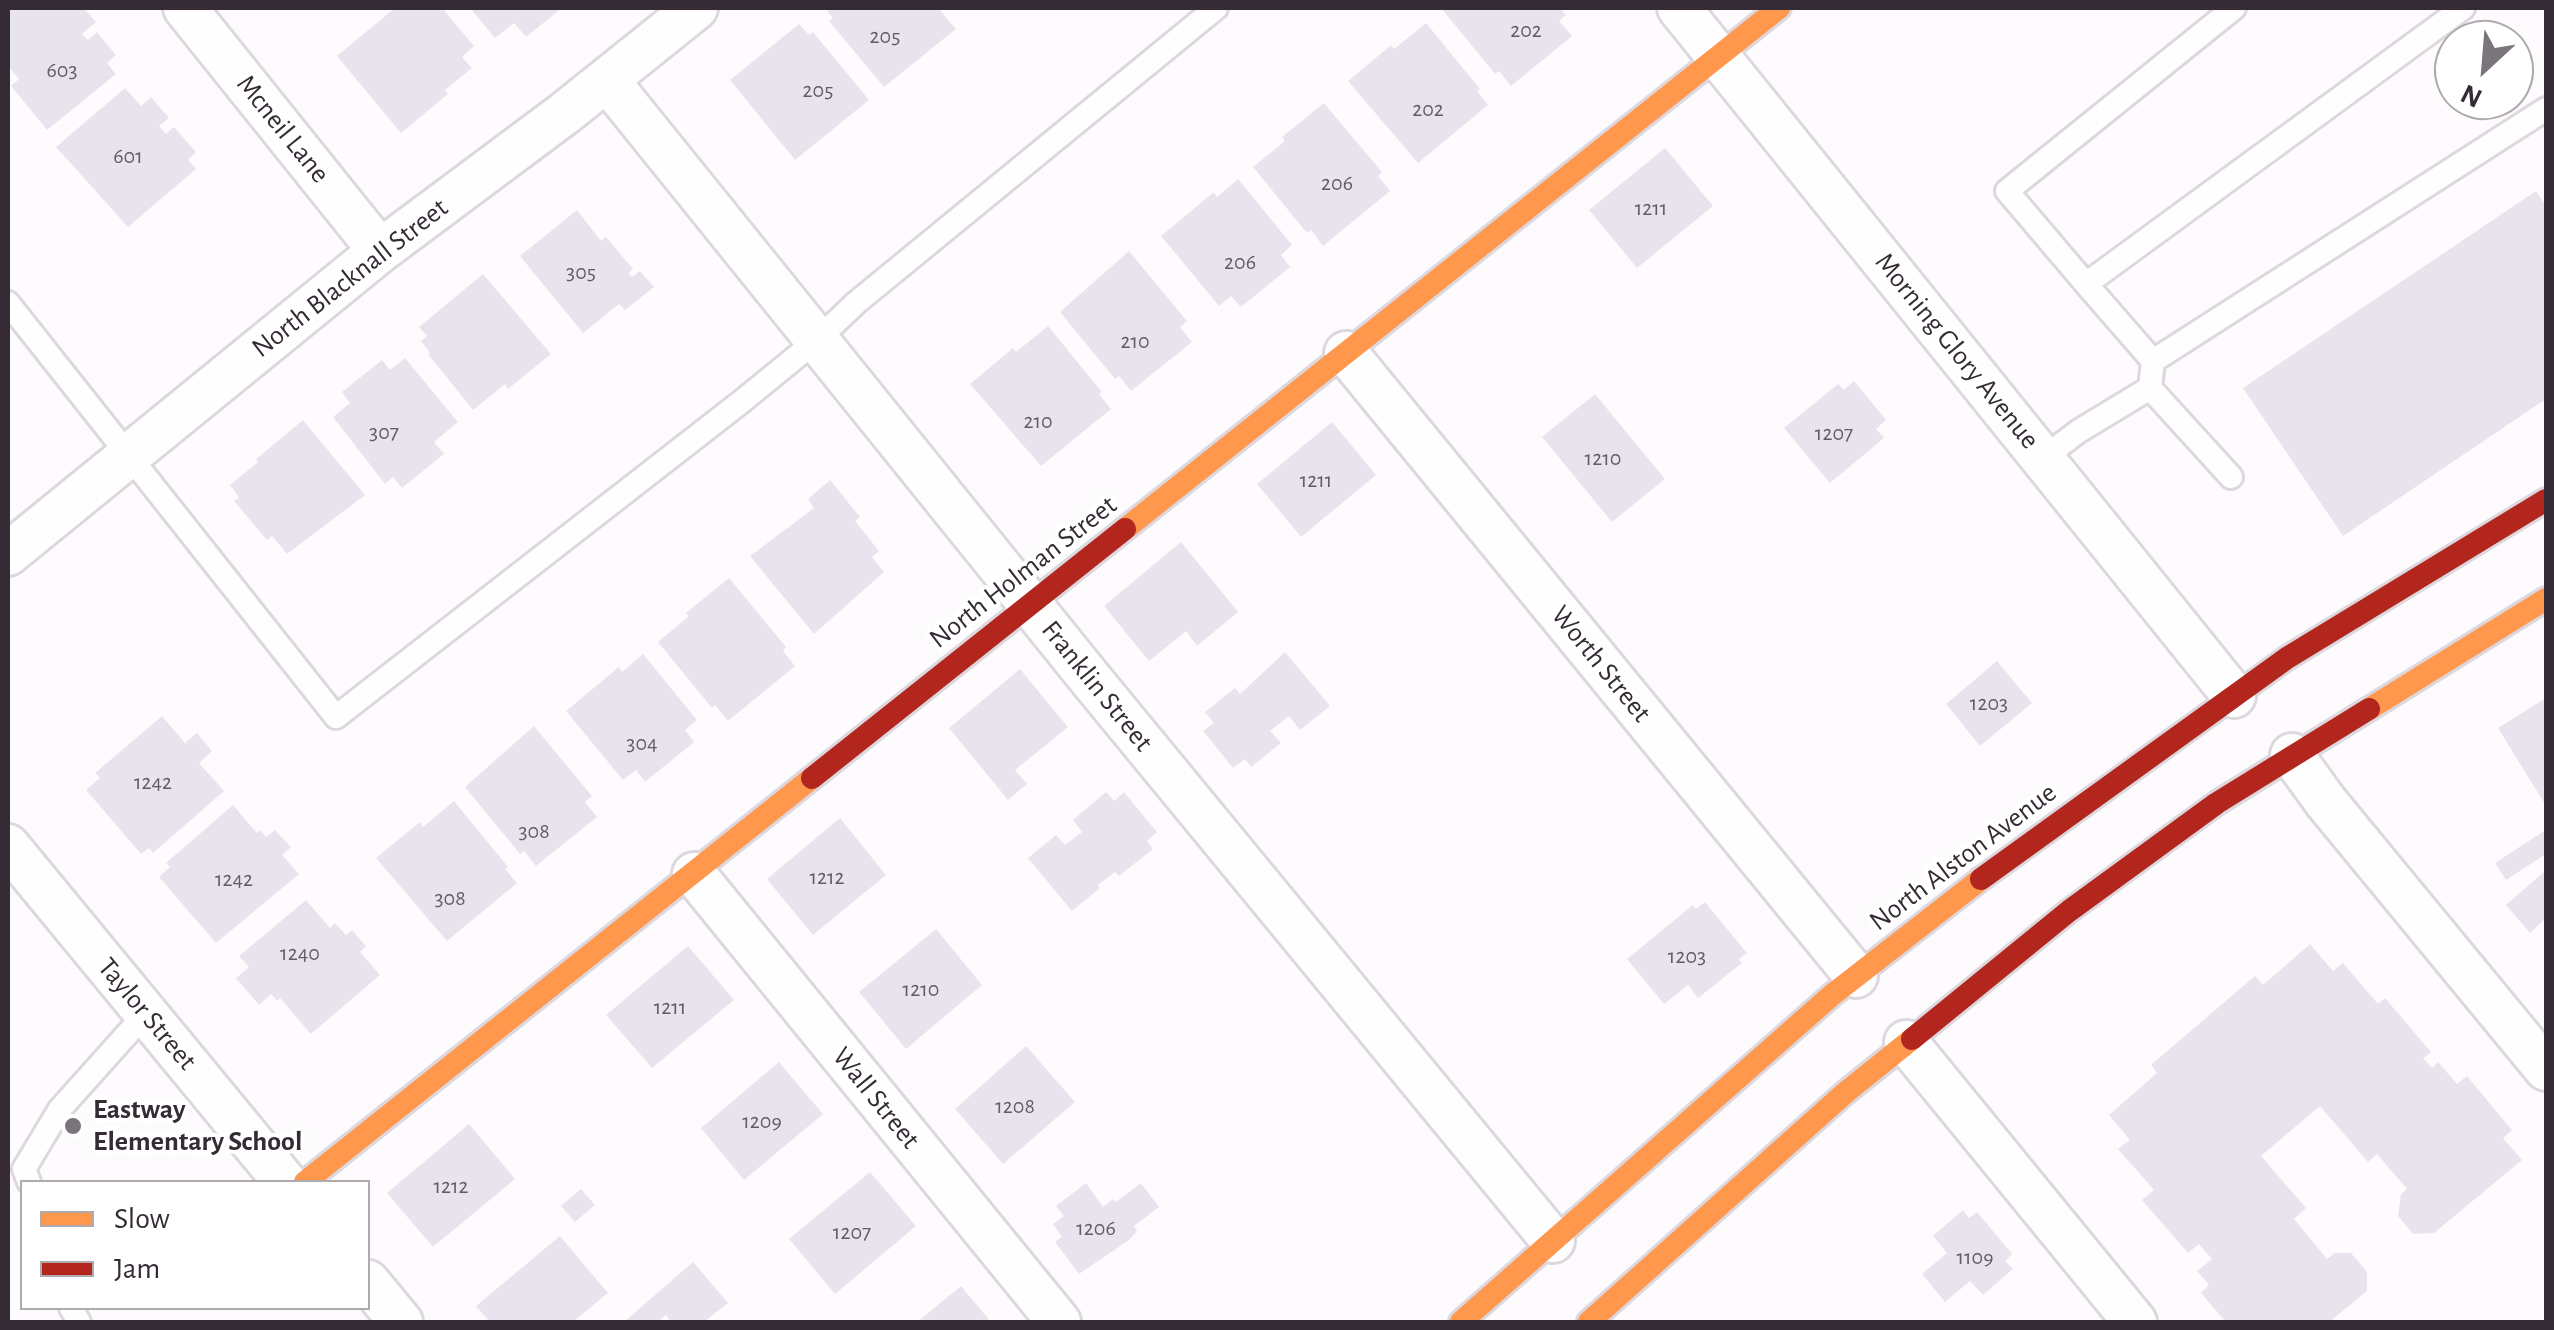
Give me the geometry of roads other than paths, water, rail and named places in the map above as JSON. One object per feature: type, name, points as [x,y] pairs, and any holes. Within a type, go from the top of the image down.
[{"type":"main road","name":"North Holman Street","points":[[308,1180],[1779,8]]},
{"type":"main road","name":"North Alston Avenue","points":[[1461,1322],[1856,976],[2007,859],[2296,652],[2546,500]]},
{"type":"main road","points":[[1603,1318],[1760,1168],[1906,1042],[2107,882],[2217,803],[2546,599]]},
{"type":"street","name":"Mcneil Lane","points":[[186,8],[380,251]]},
{"type":"street","name":"North Blacknall Street","points":[[8,554],[380,251],[696,8]]},
{"type":"street","name":"Morning Glory Avenue","points":[[1679,8],[2234,696]]},
{"type":"street","name":"Franklin Street","points":[[607,80],[1029,603],[1554,1241]]},
{"type":"street","name":"Worth Street","points":[[1346,353],[1856,976]]},
{"type":"street","points":[[2292,755],[2326,802],[2546,1069]]},
{"type":"street","name":"Taylor Street","points":[[8,846],[284,1180]]},
{"type":"street","name":"Wall Street","points":[[694,874],[1059,1322]]},
{"type":"street","points":[[1906,1042],[2135,1322]]},
{"type":"street","points":[[370,1284],[400,1322]]},
{"type":"lane","points":[[8,303],[336,716],[817,340],[857,302],[1216,8]]},
{"type":"lane","points":[[2154,360],[2007,190],[2234,8]]},
{"type":"lane","points":[[2086,284],[2463,8]]},
{"type":"lane","points":[[2042,458],[2150,388],[2154,360],[2546,109]]},
{"type":"lane","points":[[2150,388],[2231,476]]},
{"type":"lane","points":[[20,1172],[60,1109],[146,1013]]},
{"type":"place","name":"Eastway Elementary School","points":[[73,1126]]}]
